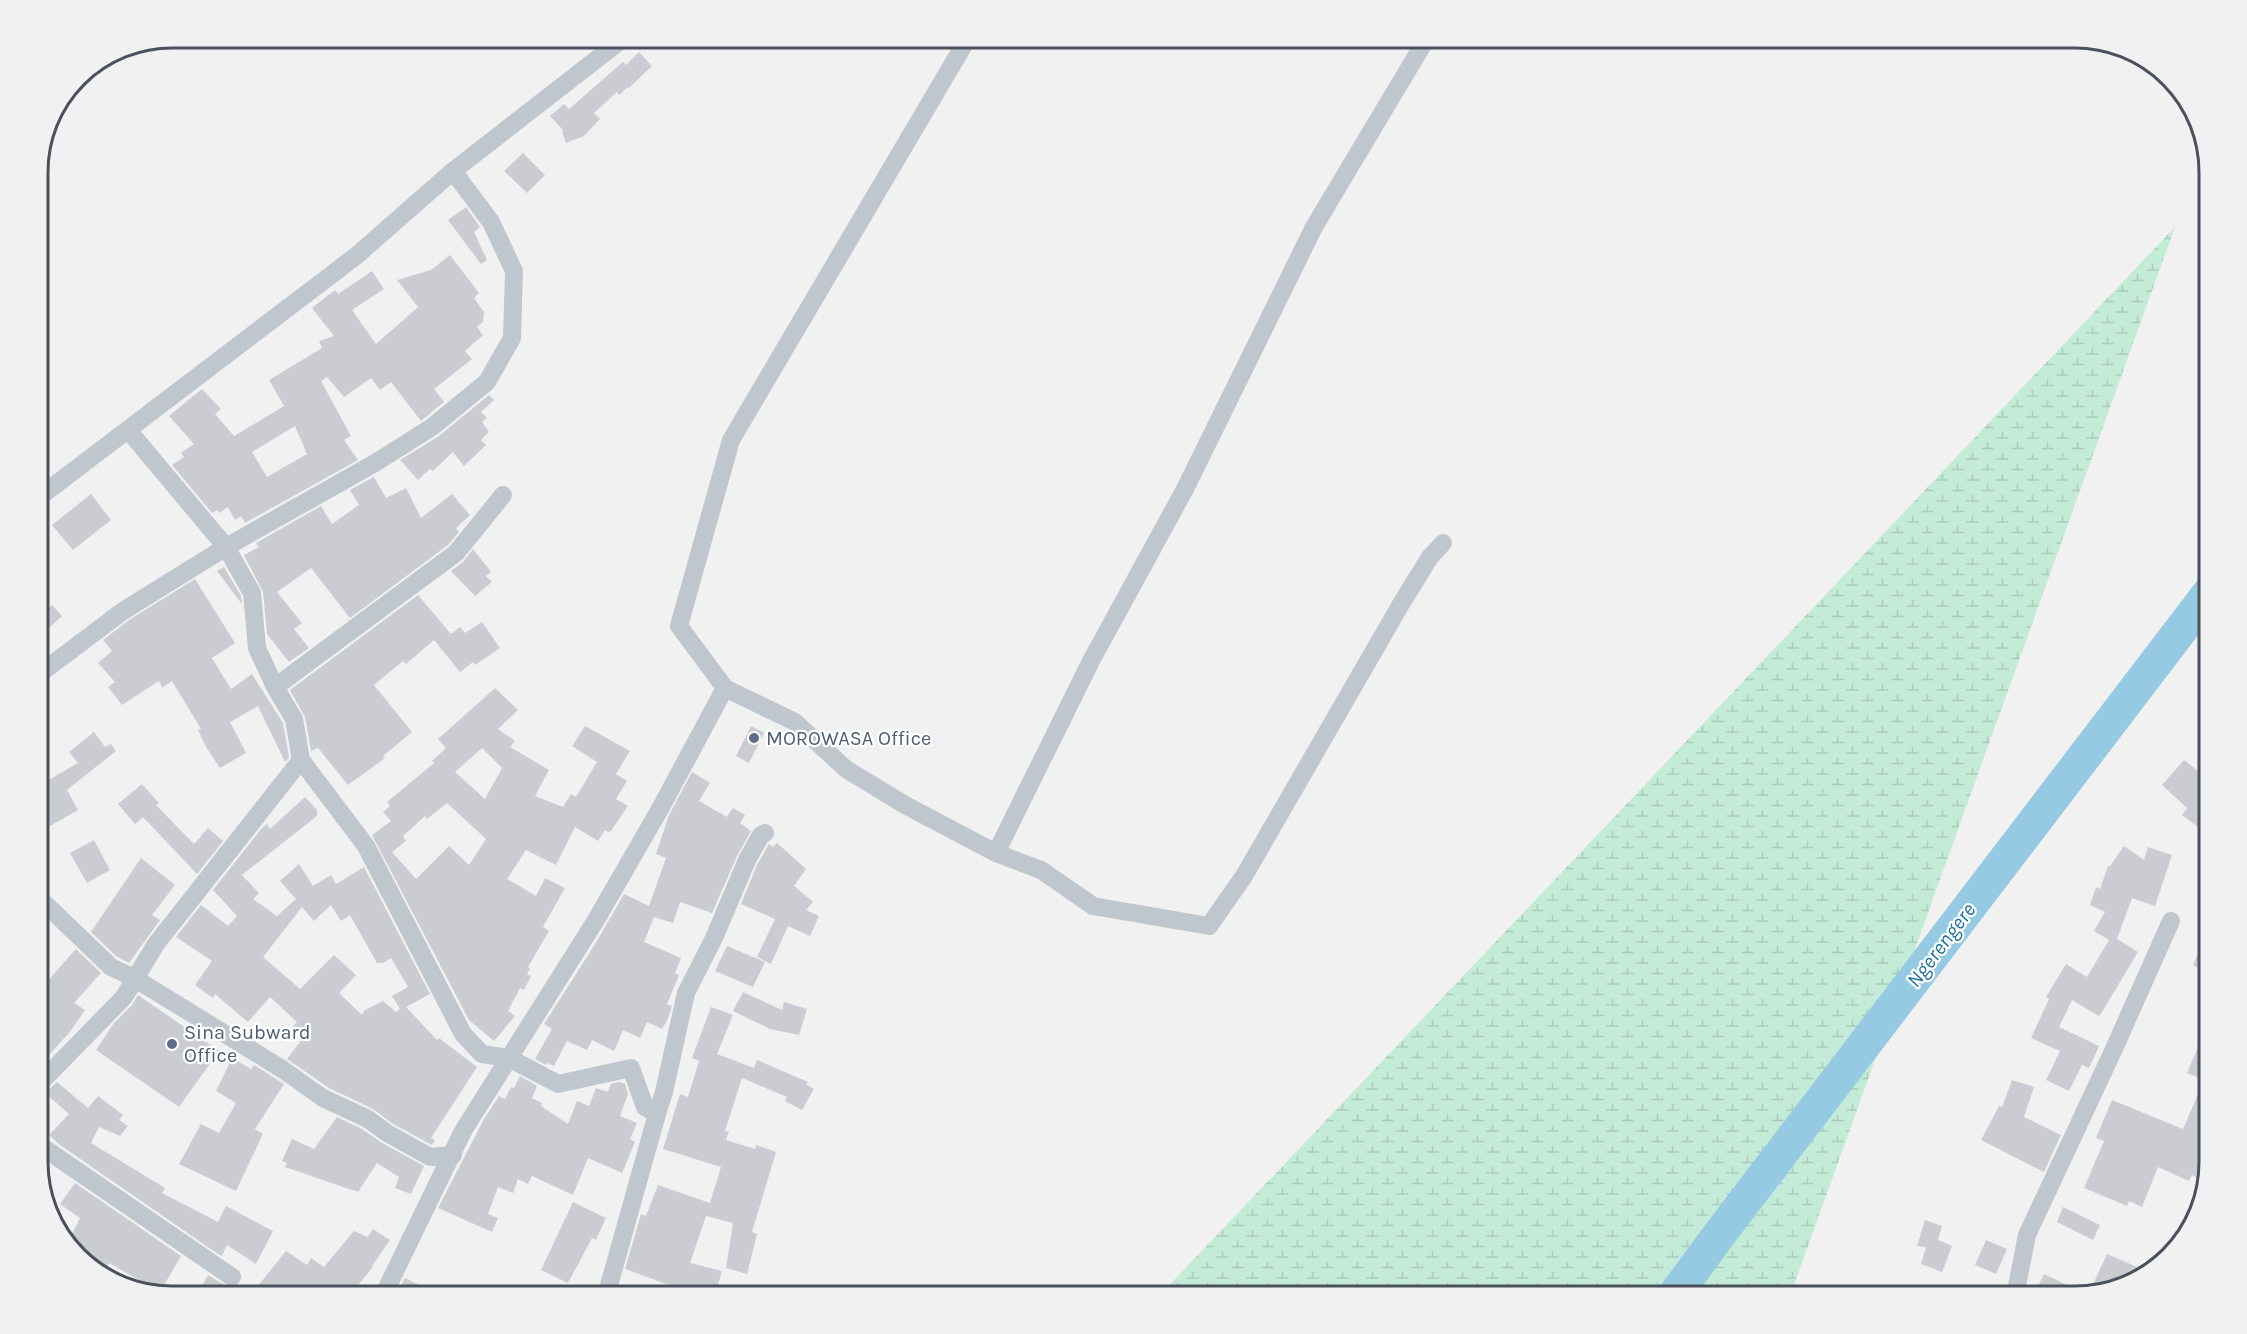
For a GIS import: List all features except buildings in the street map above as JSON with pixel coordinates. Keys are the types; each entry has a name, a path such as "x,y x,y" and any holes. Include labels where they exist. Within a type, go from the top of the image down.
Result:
{"street":[{"path":"48,490 356,256 453,171 611,48"},
{"path":"962,48 731,440 680,626 725,688 795,722 846,769 905,806 996,853 1041,870 1093,906 1209,926 1244,876 1401,604 1430,557 1443,543"},
{"path":"996,853 1091,661 1190,479 1314,227 1421,48"},
{"path":"48,667 123,611 226,547 375,463 432,427 487,382 512,338 514,271 491,222 453,171"},
{"path":"128,430 226,547 252,593 257,648 275,687 294,719 301,760 366,846 463,1034 482,1054 509,1058 558,1084 631,1068 645,1107 657,1114"},
{"path":"275,687 456,553 503,495"},
{"path":"388,1286 463,1131 596,920 660,810 725,688"},
{"path":"48,1075 124,997 156,944 301,760"},
{"path":"609,1286 664,1092 686,993 714,938 747,860 761,835 765,833"},
{"path":"48,907 111,967 134,978 282,1069 323,1098 368,1119 387,1133 430,1157 453,1155"},
{"path":"2016,1286 2027,1235 2171,921"},
{"path":"48,1151 232,1277"}],"green space":[{"path":"2175,227 1794,1286 1169,1286"}],"waterway":[{"name":"Ngerengere","path":"1681,1286 2199,606"}],"place":[{"name":"MOROWASA Office","path":"754,738"},
{"name":"Sina Subward Office","path":"172,1044"}]}
